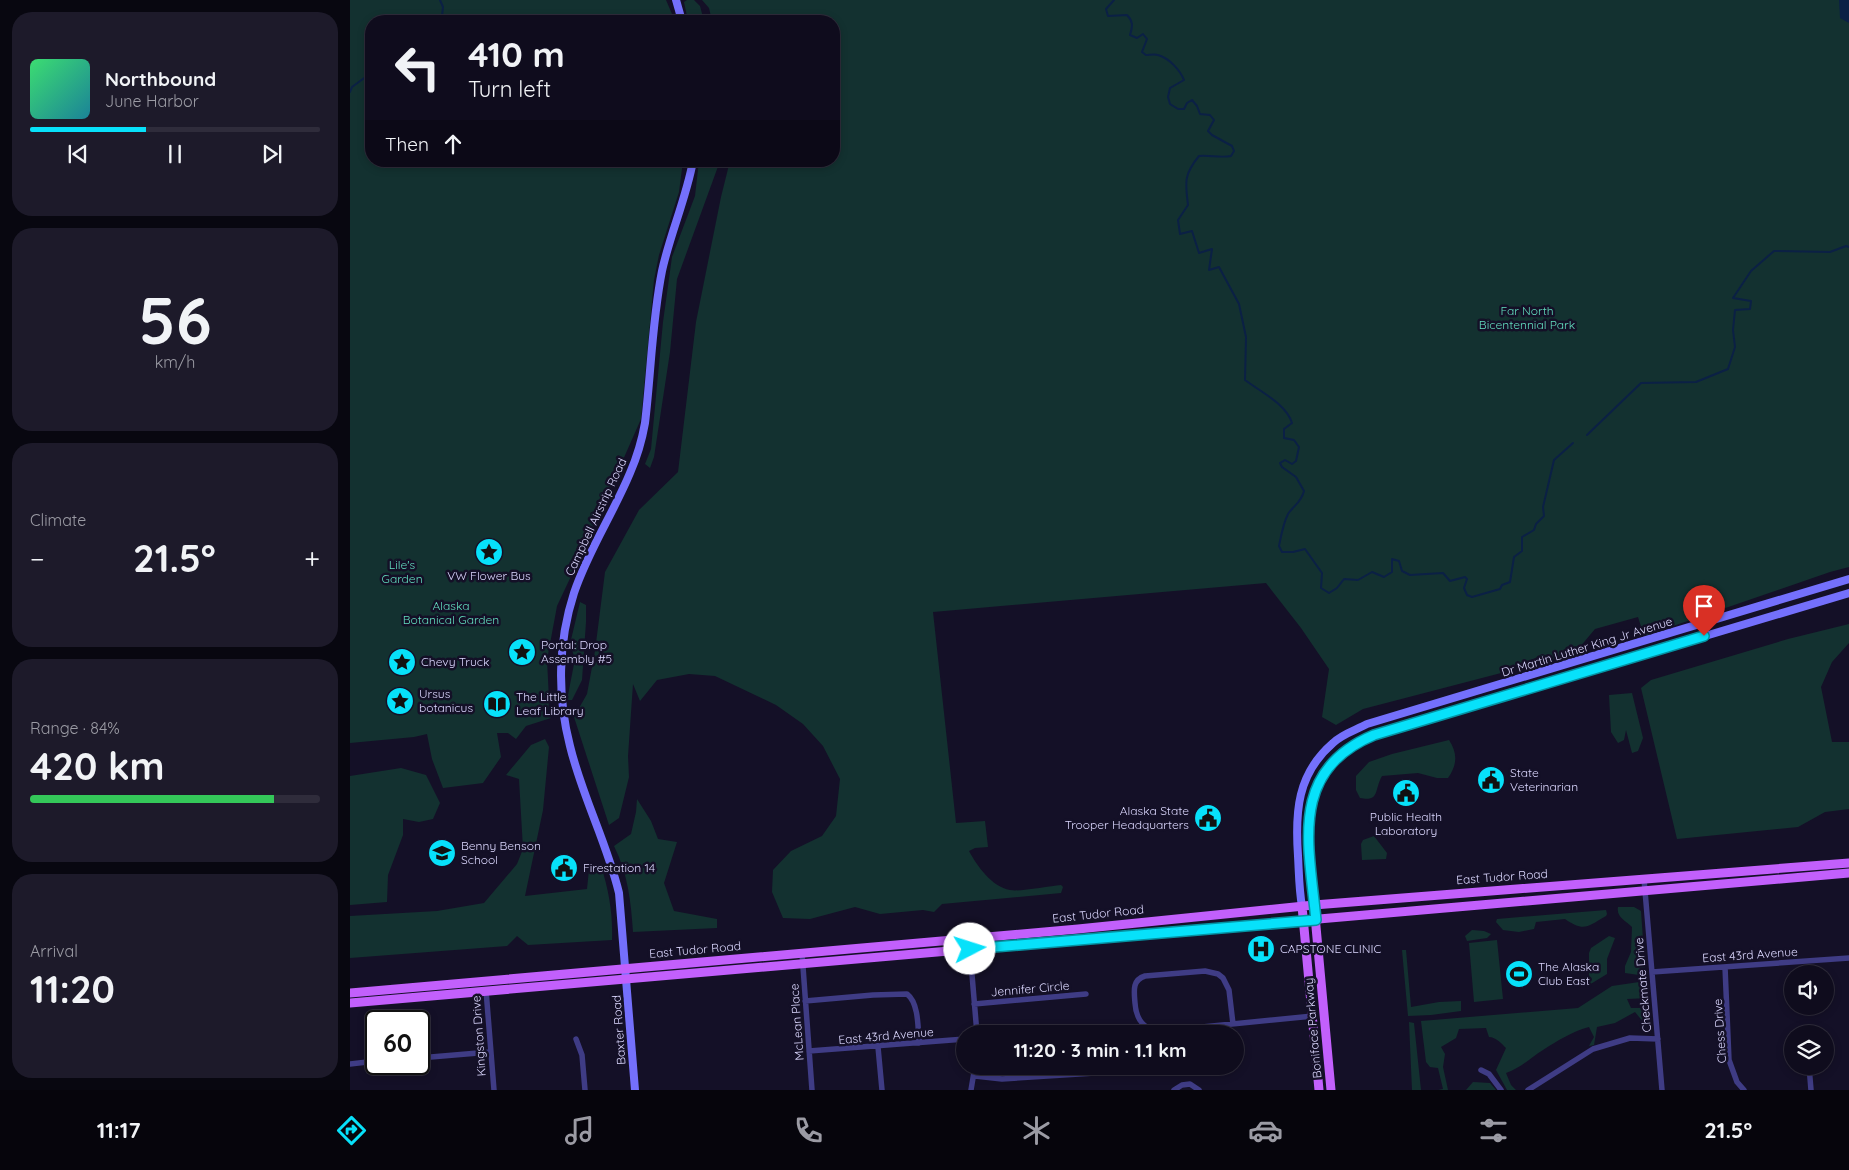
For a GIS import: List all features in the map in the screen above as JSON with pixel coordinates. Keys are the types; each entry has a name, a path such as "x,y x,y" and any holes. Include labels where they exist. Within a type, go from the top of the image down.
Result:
{"main road":[{"name":"East Tudor Road","path":"350,993 969,939 1302,906 1849,862"},
{"name":"East Tudor Road","path":"350,1003 1849,873"},
{"name":"Boniface Parkway","path":"1314,905 1331,1090"},
{"name":"Boniface Parkway","path":"1302,906 1319,1090"}],"street":[{"path":"676,0 680,15"},
{"name":"Campbell Airstrip Road","path":"626,969 616,881 572,755 565,724 561,684 563,642 571,606 579,582 630,473 641,443 645,423 662,270 693,167"},
{"name":"Dr Martin Luther King Jr Avenue","path":"1302,906 1296,826 1298,802 1306,776 1333,742 1367,724 1849,579"},
{"name":"Dr Martin Luther King Jr Avenue","path":"1314,905 1309,836 1310,810 1314,792 1325,771 1341,753 1356,742 1849,593"},
{"name":"Checkmate Drive","path":"1644,879 1662,1090"},
{"path":"969,939 975,1025"},
{"name":"McLean Place","path":"802,954 812,1090"},
{"name":"East 43rd Avenue","path":"1652,972 1849,958"},
{"name":"Chess Drive","path":"1725,967 1729,1060 1737,1082 1744,1090"},
{"name":"Baxter Road","path":"626,969 635,1090"},
{"path":"1233,1024 1229,990 1221,977 1216,973 1205,971 1145,976 1135,984 1136,1012 1139,1021 1145,1026 1159,1031 1233,1024 1313,1016"},
{"name":"Kingston Drive","path":"485,981 494,1090"},
{"path":"806,1001 883,994 907,994 911,997 914,1007 919,1043"},
{"name":"Jennifer Circle","path":"974,1004 1086,994"},
{"path":"1528,1090 1593,1049 1630,1038 1658,1039"},
{"path":"576,1039 582,1055 585,1090"},
{"name":"East 43rd Avenue","path":"809,1052 956,1040"},
{"path":"878,1047 882,1090"},
{"path":"430,1057 490,1052"},
{"path":"350,1064 365,1063"},
{"path":"1481,1070 1489,1074 1501,1090"},
{"path":"971,1090 975,1076 1002,1080 1068,1075"},
{"path":"1810,1075 1811,1090"},
{"path":"1174,1090 1184,1084 1190,1084 1199,1090"}],"green space":[{"path":"350,0 666,0 672,15 365,15 365,167 682,167 679,192 659,255 654,280 641,419 557,606 547,660 548,713 551,718 526,726 516,739 508,733 497,733 501,757 483,783 443,788 432,759 427,734 350,743"},
{"path":"694,0 700,6 702,15 687,15 684,2"},
{"name":"Far North Bicentennial Park","path":"702,0 1849,0 1849,567 1644,636 1638,617 1595,629 1574,654 1363,709 1336,725 1322,717 1329,669 1301,628 1266,583 933,612 956,823 985,821 988,847 975,848 969,851 976,863 997,885 1010,890 1027,890 1061,885 1063,887 1061,893 942,904 934,912 923,910 880,914 855,907 810,919 783,918 772,892 773,870 791,851 822,836 836,816 840,779 823,746 803,724 776,705 715,676 689,674 657,680 640,701 633,684 628,756 629,777 619,818 609,825 574,717 587,694 595,651 605,572 639,510 678,472 696,322 728,167 840,167 840,15 711,15 709,8"},
{"path":"698,167 718,167 677,279 670,352 654,457 650,468 645,464 651,449 663,322 672,257 695,196"},
{"path":"580,602 586,605 582,680 572,700 567,700 575,659 570,644"},
{"path":"1849,624 1849,643 1832,662 1821,687 1832,742 1849,742 1849,809 1825,812 1798,827 1677,839 1641,688 1651,680 1788,639"},
{"path":"1632,693 1643,738 1638,751 1632,753 1626,730 1624,740 1618,743 1611,732 1609,695"},
{"path":"545,739 549,747 543,810 525,896 587,889 589,870 601,866 610,903 612,940 528,945 517,936 507,946 350,958 350,916 437,911 484,903 517,864 523,849 519,779 506,775 531,745"},
{"path":"1449,740 1454,750 1455,764 1448,778 1437,778 1418,773 1382,776 1374,796 1366,799 1360,798 1356,790 1356,776 1369,762 1392,754"},
{"path":"401,768 426,775 440,803 433,819 419,822 403,819 403,835 388,875 387,902 350,905 350,776"},
{"path":"637,799 651,821 658,839 677,842 664,883 674,911 717,919 717,928 633,932 628,888 623,867 614,846 631,834"},
{"path":"1374,836 1387,853 1386,859 1362,860 1361,844 1363,840"},
{"path":"1618,907 1634,907 1641,911 1645,968 1639,975 1625,973 1625,966 1631,952 1632,927 1618,914"},
{"path":"1606,910 1606,916 1590,925 1581,927 1565,919 1536,922 1534,929 1519,932 1503,930 1496,922 1497,919"},
{"path":"1472,930 1491,934 1487,938 1467,941 1465,936"},
{"path":"1609,936 1615,938 1607,959 1607,974 1589,985 1589,953 1591,948"},
{"path":"1497,940 1503,999 1474,1002 1469,943"},
{"path":"1402,950 1406,950 1411,1007 1439,1002 1461,1001 1461,1011 1408,1016"},
{"path":"1646,981 1649,998 1627,999 1631,1008 1642,1008 1652,1018 1644,1023 1635,1012 1615,1023 1597,1027 1594,1045 1589,1046 1594,1037 1589,1027 1565,1037 1521,1066 1506,1073 1511,1085 1516,1090 1507,1090 1496,1070 1506,1048 1496,1039 1489,1037 1486,1028 1459,1029 1456,1038 1441,1047 1445,1054 1443,1067 1448,1090 1438,1090 1443,1089 1438,1068 1430,1067 1426,1062 1421,1021 1578,1008 1612,986"},
{"path":"1409,1022 1414,1023 1421,1090 1412,1090"},
{"path":"1473,1082 1490,1083 1496,1090 1466,1090"}],"water":[{"path":"1839,0 1849,0 1849,23 1840,18"}],"waterway":[{"path":"440,0 443,7 442,15"},
{"path":"1114,0 1106,9 1108,16 1127,15 1132,24 1130,35 1137,38 1143,34 1147,39 1142,52 1146,55 1157,55 1166,59 1177,68 1182,76 1184,80 1170,88 1168,97 1170,104 1178,109 1184,109 1187,103 1192,100 1200,114 1210,115 1214,120 1208,131 1232,146 1234,151 1231,156 1199,156 1188,173 1186,184 1188,205 1178,220 1180,234 1192,231 1199,253 1212,249 1209,270 1219,267 1239,304 1246,337 1245,380 1279,404 1292,423 1284,429 1284,438 1294,440 1299,447 1296,461 1292,464 1285,460 1280,463 1282,467 1296,477 1304,491 1301,498 1288,514 1282,530 1279,546 1282,552 1305,549 1322,573 1321,588 1329,593 1337,588 1344,579 1358,580 1372,572 1384,577 1392,572 1392,559 1399,561 1402,571 1410,575 1443,573 1450,581 1465,577 1467,579 1464,588 1467,595 1472,597 1500,589 1502,585 1510,582 1514,557 1522,551 1522,537 1534,530 1536,524 1544,516 1543,507 1554,460 1573,443"},
{"path":"350,92 352,87 365,77"},
{"path":"1587,435 1641,383 1696,382 1728,369 1735,347 1733,330 1735,310 1750,309 1751,301 1733,298 1751,271 1774,251 1830,252 1846,246 1849,247"}],"place":[{"name":"VW Flower Bus","path":"489,552"},
{"name":"Portal: Drop Assembly #5","path":"522,652"},
{"name":"Chevy Truck","path":"402,662"},
{"name":"Ursus botanicus","path":"400,701"},
{"name":"The Little Leaf Library","path":"497,704"},
{"name":"State Veterinarian","path":"1491,780"},
{"name":"Public Health Laboratory","path":"1406,793"},
{"name":"Alaska State Trooper Headquarters","path":"1208,818"},
{"name":"Benny Benson School","path":"442,853"},
{"name":"Firestation 14","path":"564,868"},
{"name":"CAPSTONE CLINIC","path":"1261,949"},
{"name":"The Alaska Club East","path":"1519,974"}],"route":[{"path":"970,949 1316,920 1309,836 1310,810 1314,792 1325,771 1341,753 1356,742 1704,636"}],"park label":[{"name":"Lile's Garden","path":"402,572"},
{"name":"Alaska Botanical Garden","path":"451,613"}]}
